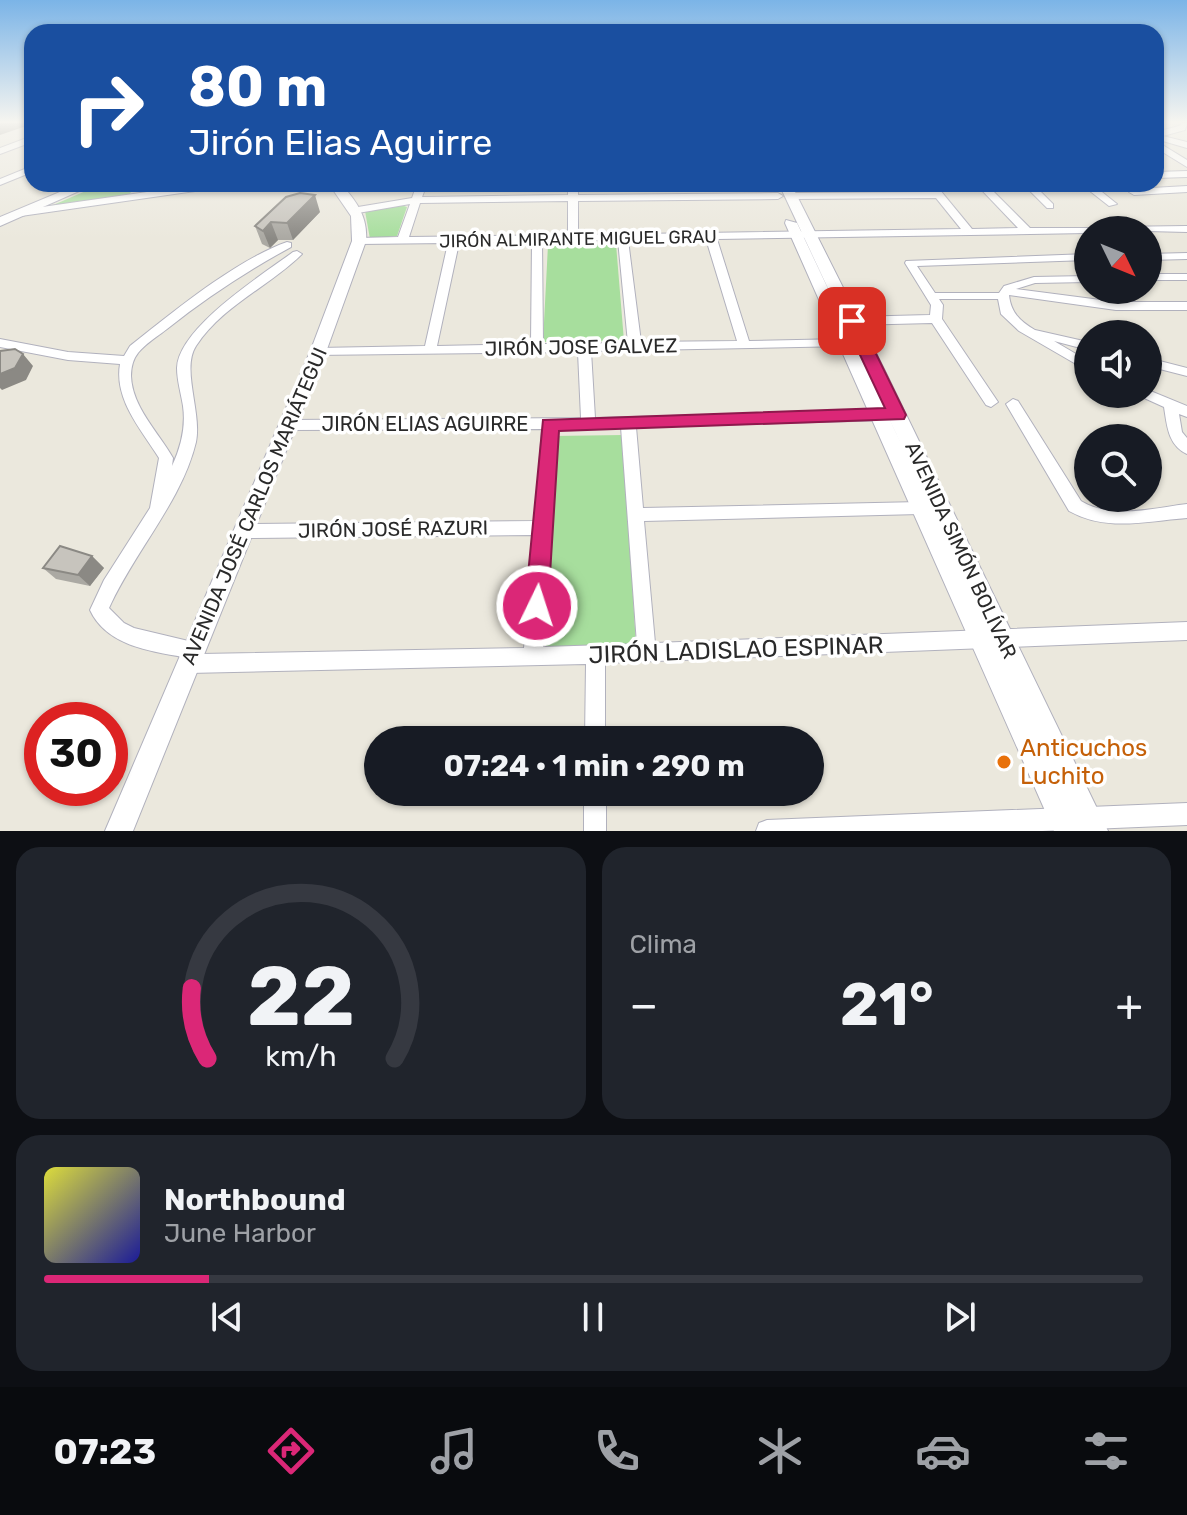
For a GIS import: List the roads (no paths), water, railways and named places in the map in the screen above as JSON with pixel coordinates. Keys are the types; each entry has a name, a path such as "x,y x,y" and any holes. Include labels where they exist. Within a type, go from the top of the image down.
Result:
{"street":[{"path":"0,182 24,174"},
{"path":"1164,175 1187,174"},
{"path":"1164,190 1187,189"},
{"path":"0,222 70,192"},
{"path":"21,213 167,192"},
{"path":"342,192 358,210 417,200 756,192"},
{"path":"402,241 420,192"},
{"path":"573,192 573,239"},
{"name":"AVENIDA SIMÓN BOLÍVAR","path":"786,192 844,343 887,415 1003,640 1078,825"},
{"path":"824,192 939,195"},
{"path":"937,192 970,233"},
{"path":"989,192 1027,231"},
{"path":"1036,192 1050,206"},
{"path":"1096,192 1112,204"},
{"name":"AVENIDA JOSÉ CARLOS MARIÁTEGUI","path":"119,831 318,352 359,241 361,226 358,210"},
{"path":"1162,229 1187,229"},
{"name":"JIRÓN ALMIRANTE MIGUEL GRAU","path":"359,241 1074,230"},
{"name":"AVENIDA SIMÓN BOLÍVAR","path":"804,236 852,321 920,508 980,640 1078,825"},
{"path":"711,237 744,344"},
{"path":"623,238 635,345"},
{"path":"430,350 454,240"},
{"path":"537,240 537,348"},
{"path":"292,249 188,347 183,366 191,423 184,459 158,509 166,458 124,387 125,360 134,349 206,292 246,265 292,249"},
{"path":"1162,257 1187,256"},
{"path":"991,402 936,319 937,305 910,263 1074,257"},
{"path":"1162,277 1187,277"},
{"path":"1004,293 1034,280 1074,279"},
{"path":"932,296 1004,293 1116,306 1187,306"},
{"path":"1004,293 1007,314 1023,328 1074,359"},
{"path":"852,321 936,319"},
{"path":"1023,328 1074,342"},
{"path":"0,343 68,356 125,360"},
{"name":"JIRÓN JOSE GALVEZ","path":"318,352 844,343"},
{"path":"584,347 588,423"},
{"path":"1162,366 1187,372"},
{"path":"1162,402 1187,412"},
{"path":"1013,404 1075,506 1083,512 1098,518 1187,511"},
{"path":"1171,406 1175,434 1187,448"},
{"name":"JIRÓN ELIAS AGUIRRE","path":"288,425 550,424 887,415"},
{"path":"628,422 647,654"},
{"path":"533,657 550,424"},
{"path":"636,515 920,508"},
{"name":"JIRÓN LADISLAO ESPINAR","path":"158,509 110,586 99,610 107,623 127,636 192,657 533,657 1187,631"},
{"name":"JIRÓN JOSÉ RAZURI","path":"244,531 542,528"},
{"path":"595,726 596,655"},
{"path":"595,806 595,831"},
{"path":"767,831 1078,825 1187,814"}],"place":[{"name":"Anticuchos Luchito","path":"1004,762"}]}
